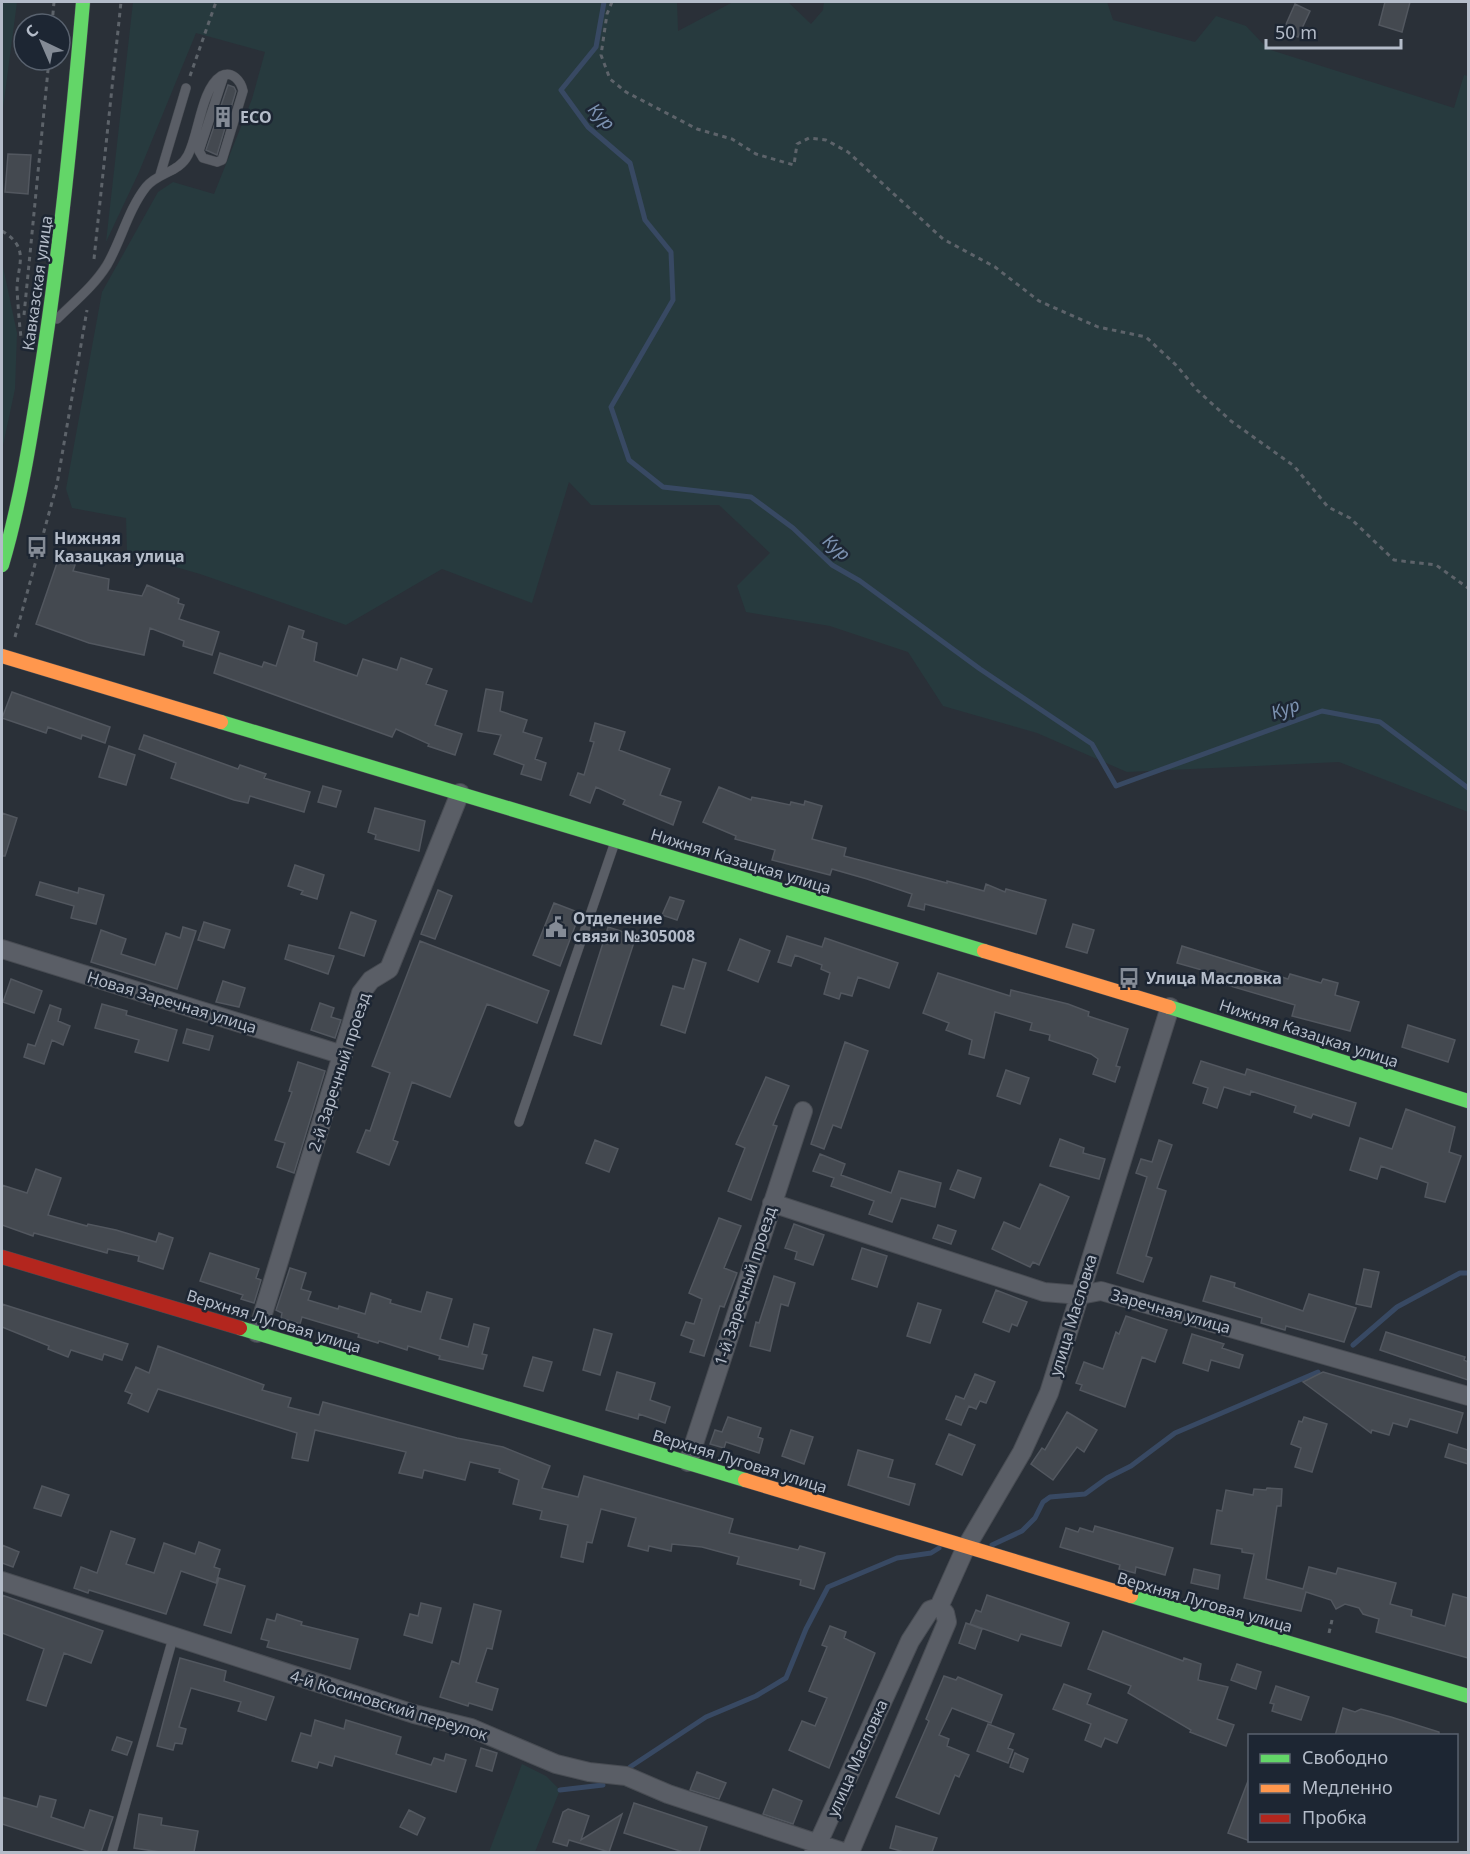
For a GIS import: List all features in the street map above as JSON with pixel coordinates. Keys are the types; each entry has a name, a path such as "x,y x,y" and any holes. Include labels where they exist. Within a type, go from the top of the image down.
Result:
{"street":[{"name":"Кавказская улица","path":"2,565 32,427 49,326 84,2"},
{"name":"Нижняя Казацкая улица","path":"5,658 1170,1006 1468,1101"},
{"name":"2-й Заречный проезд","path":"257,1333 361,993 371,980 389,969 460,793"},
{"name":"Новая Заречная улица","path":"2,949 343,1055"},
{"name":"улица Масловка","path":"816,1849 910,1641 930,1610 939,1607 965,1549 1027,1442 1049,1393 1170,1006"},
{"name":"1-й Заречный проезд","path":"688,1462 803,1112"},
{"name":"Заречная улица","path":"772,1203 1044,1292 1080,1295 1101,1291 1468,1396"},
{"name":"Верхняя Луговая улица","path":"2,1257 688,1462 965,1549 1468,1696"},
{"name":"4-й Косиновский переулок","path":"2,1581 414,1714 471,1728 556,1764 589,1772 626,1776 816,1849 843,1852"},
{"name":"улица Масловка","path":"850,1852 947,1622 945,1612 939,1607"}],"lane":[{"path":"49,326 91,286 108,263 142,193 160,175 177,168 187,157 211,87 224,75"},
{"path":"224,75 235,77 243,91 224,158 218,162 203,158 199,151 224,75"},
{"path":"160,175 186,88"},
{"path":"519,1122 615,840"},
{"path":"112,1852 173,1638"}],"path":[{"path":"5,658 57,484 91,286 122,2"},
{"path":"186,88 216,2"},
{"path":"612,2 607,14 601,54 610,79 626,92 698,129 732,139 756,154 794,165 796,144 809,138 826,140 848,152 943,239 995,267 1039,301 1098,327 1146,337 1177,366 1197,390 1231,421 1294,466 1328,507 1350,518 1394,560 1436,565 1468,588"},
{"path":"2,231 11,237 22,260 17,286 22,348 25,288 48,72"}],"green space":[{"path":"2,2 17,2 16,12 12,12 12,40 2,116"},
{"path":"133,2 677,2 678,31 733,2 788,2 811,24 823,10 824,2 1107,2 1113,20 1195,42 1216,16 1246,26 1268,49 1454,108 1464,75 1468,76 1468,812 1339,762 1127,772 1037,733 943,706 908,652 830,626 746,612 737,586 770,553 719,505 591,505 569,482 532,603 442,569 346,625 200,574 127,553 126,518 72,508 66,489 102,292 158,192 173,182 214,194 252,99 265,52 196,33 139,172 106,242"},
{"path":"2,262 17,333 15,389 2,450"},
{"path":"522,1764 546,1776 560,1790 535,1852 489,1852"}],"building":[{"path":"1385,2 1410,2 1402,32 1379,25"},
{"path":"1295,4 1310,11 1298,37 1283,31"},
{"path":"228,85 234,87 236,91 217,155 206,150"},
{"path":"8,154 31,155 28,194 5,192"},
{"path":"58,560 75,565 73,571 109,579 108,590 142,596 147,585 179,599 178,603 184,605 179,619 219,632 212,655 183,646 184,641 150,628 144,655 89,643 36,624"},
{"path":"289,626 304,631 302,638 317,643 314,661 357,676 363,659 397,670 401,658 432,669 426,684 447,691 435,725 462,734 455,755 428,746 429,744 396,729 392,737 214,673 220,653 262,667 264,662 276,666"},
{"path":"486,689 503,692 500,711 527,720 523,732 542,738 535,759 546,763 541,780 521,774 524,765 494,754 501,735 478,731"},
{"path":"12,692 110,727 105,743 82,735 81,739 48,727 46,733 2,718"},
{"path":"595,723 625,732 619,750 670,769 660,795 681,802 673,825 623,804 625,800 596,787 590,803 570,795 578,773 584,775 594,742 590,741"},
{"path":"144,735 238,769 240,765 266,774 264,778 310,792 304,812 250,796 248,803 234,800 171,778 176,763 139,749"},
{"path":"109,746 135,755 126,785 99,777"},
{"path":"323,786 341,791 336,807 318,802"},
{"path":"719,787 751,800 752,797 790,805 791,802 804,805 805,801 822,806 812,839 846,848 844,856 947,883 947,881 984,891 986,884 1005,892 1006,889 1046,900 1036,934 925,904 924,910 908,906 912,894 832,869 830,875 772,860 775,850 735,839 736,836 703,822"},
{"path":"375,808 425,821 419,851 375,839 376,835 368,832"},
{"path":"2,813 17,818 5,856 2,856"},
{"path":"295,865 324,875 317,899 301,894 303,891 288,886"},
{"path":"40,882 78,893 79,888 104,895 96,924 71,918 74,906 36,895"},
{"path":"438,890 452,896 435,939 421,934"},
{"path":"670,897 684,901 677,920 662,915"},
{"path":"554,903 580,913 560,966 533,955"},
{"path":"351,912 376,921 364,956 339,948"},
{"path":"204,922 230,930 224,948 198,940"},
{"path":"1073,924 1094,930 1087,953 1066,947"},
{"path":"183,927 196,931 177,989 91,962 101,930 126,939 121,954 155,965 166,933 180,938"},
{"path":"608,927 636,936 601,1044 574,1035"},
{"path":"787,936 822,947 825,938 898,963 889,988 858,977 852,996 841,993 839,999 824,994 830,973 821,969 822,965 795,955 791,966 778,962"},
{"path":"740,939 770,951 758,982 728,970"},
{"path":"420,941 549,991 537,1023 487,1004 450,1097 412,1082 393,1140 398,1142 389,1165 357,1152 366,1130 370,1131 390,1073 372,1066"},
{"path":"289,945 334,956 328,974 285,959"},
{"path":"1182,946 1288,979 1290,974 1321,983 1323,979 1338,983 1335,995 1359,1002 1350,1031 1292,1016 1295,1005 1200,977 1202,970 1177,963"},
{"path":"693,959 706,963 685,1033 661,1025 673,986 684,989"},
{"path":"938,973 1010,996 1011,990 1068,1004 1089,1012 1088,1016 1128,1029 1116,1066 1120,1067 1115,1082 1093,1074 1098,1059 1091,1054 1049,1040 1050,1035 1030,1030 1032,1023 995,1012 984,1058 969,1054 972,1040 946,1030 949,1023 923,1013"},
{"path":"11,979 42,991 34,1013 3,1002"},
{"path":"223,981 245,988 239,1007 216,1002"},
{"path":"320,1003 334,1008 331,1017 341,1020 335,1038 311,1030"},
{"path":"102,1004 127,1011 126,1015 177,1030 168,1061 135,1052 139,1040 95,1028"},
{"path":"50,1005 61,1009 58,1021 70,1026 63,1045 52,1040 44,1064 24,1057 28,1044 35,1046"},
{"path":"1408,1025 1455,1040 1448,1062 1402,1047"},
{"path":"187,1029 213,1036 209,1050 183,1043"},
{"path":"845,1042 868,1051 841,1128 833,1125 824,1149 811,1144"},
{"path":"1201,1061 1245,1075 1247,1069 1356,1103 1349,1126 1313,1114 1311,1118 1294,1112 1296,1106 1251,1091 1250,1095 1224,1087 1217,1108 1203,1103 1208,1088 1193,1083"},
{"path":"298,1062 325,1071 294,1173 277,1167 285,1143 275,1140 292,1092 289,1091"},
{"path":"1006,1070 1029,1078 1020,1104 997,1096"},
{"path":"766,1077 789,1086 773,1125 777,1126 751,1200 728,1191 745,1148 736,1144"},
{"path":"1406,1109 1455,1127 1449,1152 1461,1156 1445,1202 1425,1197 1428,1183 1381,1166 1377,1179 1350,1170 1360,1138 1392,1149"},
{"path":"1060,1139 1084,1148 1083,1153 1105,1159 1099,1179 1050,1166"},
{"path":"595,1140 618,1149 609,1172 586,1163"},
{"path":"1159,1140 1172,1145 1157,1188 1166,1191 1146,1256 1152,1258 1143,1282 1117,1273 1147,1177 1136,1173 1141,1159 1152,1162"},
{"path":"820,1154 845,1164 841,1175 891,1193 899,1171 941,1183 935,1207 901,1198 892,1222 869,1214 874,1201 831,1186 834,1178 813,1171"},
{"path":"36,1169 61,1178 48,1215 87,1226 88,1224 116,1230 156,1242 159,1233 173,1238 163,1269 138,1261 139,1256 108,1249 107,1253 34,1233 33,1236 2,1225 2,1185 27,1193"},
{"path":"958,1170 981,1178 974,1198 950,1189"},
{"path":"1040,1184 1069,1197 1039,1265 1033,1262 1030,1267 992,1249 1004,1222 1020,1229"},
{"path":"719,1218 741,1226 724,1268 737,1273 724,1307 720,1306 704,1356 690,1352 694,1340 681,1335 686,1322 694,1324 702,1299 689,1293"},
{"path":"794,1224 824,1235 813,1265 795,1259 797,1252 785,1248"},
{"path":"938,1225 956,1231 951,1244 933,1238"},
{"path":"862,1248 887,1256 877,1287 852,1279"},
{"path":"210,1253 259,1269 256,1278 261,1280 254,1303 241,1299 243,1295 200,1281"},
{"path":"290,1268 306,1273 301,1289 311,1292 308,1300 338,1309 339,1306 365,1314 371,1293 391,1300 390,1303 421,1312 427,1292 452,1299 440,1339 468,1347 474,1324 489,1328 482,1354 487,1355 483,1369 439,1359 440,1356 408,1346 407,1350 379,1341 378,1343 358,1337 359,1334 302,1317 300,1324 281,1318 282,1313 276,1310"},
{"path":"1364,1269 1379,1272 1371,1307 1356,1304"},
{"path":"774,1276 795,1283 788,1306 781,1304 770,1351 750,1346 756,1322 759,1323"},
{"path":"1211,1276 1235,1283 1234,1287 1303,1311 1309,1294 1356,1308 1344,1342 1286,1326 1285,1330 1261,1323 1262,1318 1203,1301"},
{"path":"996,1290 1027,1302 1017,1326 1012,1324 1009,1332 983,1322"},
{"path":"918,1303 941,1310 930,1343 907,1336"},
{"path":"2,1304 128,1344 122,1360 104,1354 102,1360 71,1350 68,1357 48,1349 49,1346 2,1327"},
{"path":"1126,1316 1167,1330 1155,1362 1142,1357 1125,1407 1080,1390 1082,1385 1076,1383 1084,1362 1103,1369 1116,1332 1119,1334"},
{"path":"594,1329 612,1334 600,1375 583,1370"},
{"path":"1386,1332 1465,1357 1464,1360 1468,1362 1468,1380 1380,1350"},
{"path":"1192,1334 1224,1344 1222,1348 1243,1355 1239,1368 1211,1360 1208,1371 1183,1363"},
{"path":"158,1346 264,1385 262,1390 291,1398 288,1407 319,1415 323,1402 457,1438 503,1447 550,1466 542,1488 578,1497 584,1476 733,1519 729,1533 798,1550 800,1546 825,1553 814,1589 800,1585 801,1580 737,1564 739,1557 702,1547 672,1544 671,1551 649,1546 648,1551 628,1546 636,1518 601,1509 592,1543 587,1542 583,1562 561,1557 568,1525 540,1519 542,1511 513,1504 519,1480 499,1472 500,1469 470,1462 465,1480 424,1470 422,1478 399,1473 406,1452 315,1430 308,1461 292,1458 297,1433 158,1389 148,1412 128,1403 132,1394 125,1391 136,1367 149,1373"},
{"path":"533,1357 552,1362 543,1391 524,1386"},
{"path":"617,1372 655,1383 650,1400 670,1407 665,1423 639,1414 638,1419 606,1410"},
{"path":"1323,1372 1463,1413 1457,1433 1410,1419 1407,1427 1393,1423 1389,1435 1372,1430 1371,1433 1303,1382"},
{"path":"975,1374 995,1382 986,1403 980,1401 976,1409 969,1406 961,1425 946,1419 956,1396 964,1399"},
{"path":"1067,1412 1097,1430 1084,1452 1077,1447 1053,1480 1031,1464 1042,1448 1045,1450"},
{"path":"728,1417 761,1428 758,1437 763,1439 759,1453 726,1442 724,1448 710,1444 715,1430 722,1432"},
{"path":"1304,1417 1327,1424 1312,1472 1295,1467 1301,1448 1291,1444 1299,1421 1302,1422"},
{"path":"791,1430 813,1437 804,1464 782,1456"},
{"path":"949,1434 975,1445 962,1475 936,1464"},
{"path":"1449,1444 1468,1450 1468,1464 1445,1457"},
{"path":"858,1450 893,1460 888,1477 915,1484 909,1505 848,1485"},
{"path":"42,1486 69,1495 61,1516 34,1508"},
{"path":"1267,1488 1282,1489 1281,1506 1277,1506 1266,1579 1303,1589 1309,1567 1336,1574 1338,1568 1396,1583 1390,1604 1412,1610 1411,1616 1445,1626 1453,1594 1468,1598 1468,1658 1376,1632 1379,1619 1363,1614 1359,1608 1345,1604 1336,1609 1331,1600 1306,1592 1301,1611 1244,1598 1254,1554 1242,1552 1242,1549 1211,1544 1217,1510 1222,1511 1226,1490 1253,1495 1254,1489 1266,1490"},
{"path":"1095,1526 1173,1548 1165,1575 1136,1567 1135,1573 1119,1569 1120,1565 1060,1547 1066,1528 1078,1532 1080,1528 1093,1532"},
{"path":"111,1531 135,1539 126,1564 154,1573 164,1543 195,1554 199,1542 220,1550 214,1567 220,1569 216,1583 181,1571 166,1614 89,1590 88,1593 74,1588 81,1567 97,1573"},
{"path":"2,1545 19,1552 13,1567 2,1563"},
{"path":"1194,1569 1220,1575 1218,1589 1191,1583"},
{"path":"219,1578 245,1586 231,1633 204,1625"},
{"path":"2,1595 103,1631 91,1663 64,1653 46,1706 27,1700 44,1649 2,1633"},
{"path":"987,1595 1069,1623 1061,1646 1021,1634 1018,1641 970,1624 976,1610 981,1612"},
{"path":"421,1603 441,1608 432,1643 404,1635 410,1614 418,1616"},
{"path":"474,1604 501,1611 492,1649 487,1648 476,1682 498,1689 492,1710 469,1703 468,1706 440,1697 452,1661 459,1664"},
{"path":"277,1614 302,1622 301,1625 358,1639 350,1669 267,1647 269,1641 261,1639 267,1619 275,1621"},
{"path":"966,1623 982,1629 975,1649 959,1643"},
{"path":"830,1626 846,1632 844,1638 875,1653 829,1768 789,1750 802,1721 815,1726 827,1698 809,1691 827,1647 822,1645"},
{"path":"1103,1631 1183,1661 1184,1658 1201,1664 1198,1680 1228,1687 1217,1719 1234,1725 1226,1746 1190,1732 1191,1730 1128,1693 1131,1686 1088,1669"},
{"path":"180,1658 226,1671 224,1681 274,1697 266,1720 238,1711 241,1702 191,1688 179,1727 186,1729 182,1744 175,1743 173,1750 157,1746"},
{"path":"1237,1664 1261,1672 1256,1689 1231,1680"},
{"path":"944,1676 956,1680 958,1677 1002,1695 991,1723 952,1708 939,1735 949,1739 947,1746 969,1755 959,1777 955,1775 939,1814 896,1797 929,1721 926,1719"},
{"path":"1064,1684 1091,1694 1087,1704 1127,1720 1117,1743 1105,1738 1101,1747 1085,1740 1091,1724 1053,1709"},
{"path":"1276,1686 1309,1697 1301,1720 1272,1711 1274,1704 1270,1703"},
{"path":"1343,1708 1355,1712 1361,1709 1439,1732 1439,1734 1336,1734"},
{"path":"315,1720 344,1729 346,1720 401,1737 396,1754 431,1765 434,1758 444,1761 446,1754 466,1760 456,1792 335,1756 332,1766 319,1762 317,1768 292,1761 301,1733 311,1736"},
{"path":"988,1724 1014,1734 1008,1748 1013,1750 1008,1763 977,1751"},
{"path":"117,1737 132,1742 127,1755 112,1750"},
{"path":"481,1748 497,1753 492,1771 476,1766"},
{"path":"1015,1753 1028,1759 1023,1772 1010,1767"},
{"path":"697,1772 726,1783 719,1799 690,1790"},
{"path":"1248,1781 1248,1840 1228,1833"},
{"path":"773,1789 802,1801 793,1824 763,1814"},
{"path":"40,1796 56,1800 51,1817 84,1828 90,1810 113,1817 101,1852 90,1852 2,1824 2,1797 37,1807"},
{"path":"634,1803 707,1827 699,1852 683,1852 624,1833"},
{"path":"568,1809 589,1816 581,1840 622,1814 609,1852 569,1840 567,1846 553,1842 563,1812"},
{"path":"409,1810 425,1818 417,1835 400,1827"},
{"path":"139,1814 162,1818 161,1825 198,1831 194,1852 160,1852 134,1848"},
{"path":"896,1826 937,1838 932,1852 904,1852 890,1848"}],"waterway":[{"name":"Кур","path":"604,2 596,47 561,90 588,127 630,163 645,220 671,252 673,300 611,407 629,460 663,487 751,497 793,528 832,565 860,581 980,669 1092,744 1116,786 1322,711 1380,722 1468,788"},
{"path":"1353,1345 1397,1307 1460,1273 1468,1273"},
{"path":"992,1545 1022,1531 1035,1518 1043,1502 1050,1497 1085,1494 1107,1478 1131,1466 1175,1433 1318,1372"},
{"path":"630,1767 706,1717 756,1696 786,1678 806,1629 828,1587 897,1558 931,1553 939,1548"},
{"path":"560,1790 603,1785"}],"traffic: fast":[{"path":"2,565 24,472 54,284 83,2"},
{"path":"221,722 984,951"},
{"path":"1169,1007 1468,1101"},
{"path":"240,1328 745,1480"},
{"path":"1131,1596 1468,1696"}],"traffic: slow":[{"path":"2,656 221,722"},
{"path":"984,951 1169,1007"},
{"path":"745,1480 1131,1596"}],"traffic: jam":[{"path":"2,1257 240,1328"}],"place":[{"name":"ECO","path":"223,117"},
{"name":"Нижняя Казацкая улица","path":"37,547"},
{"name":"Отделение связи №305008","path":"556,927"},
{"name":"Улица Масловка","path":"1129,978"}]}
